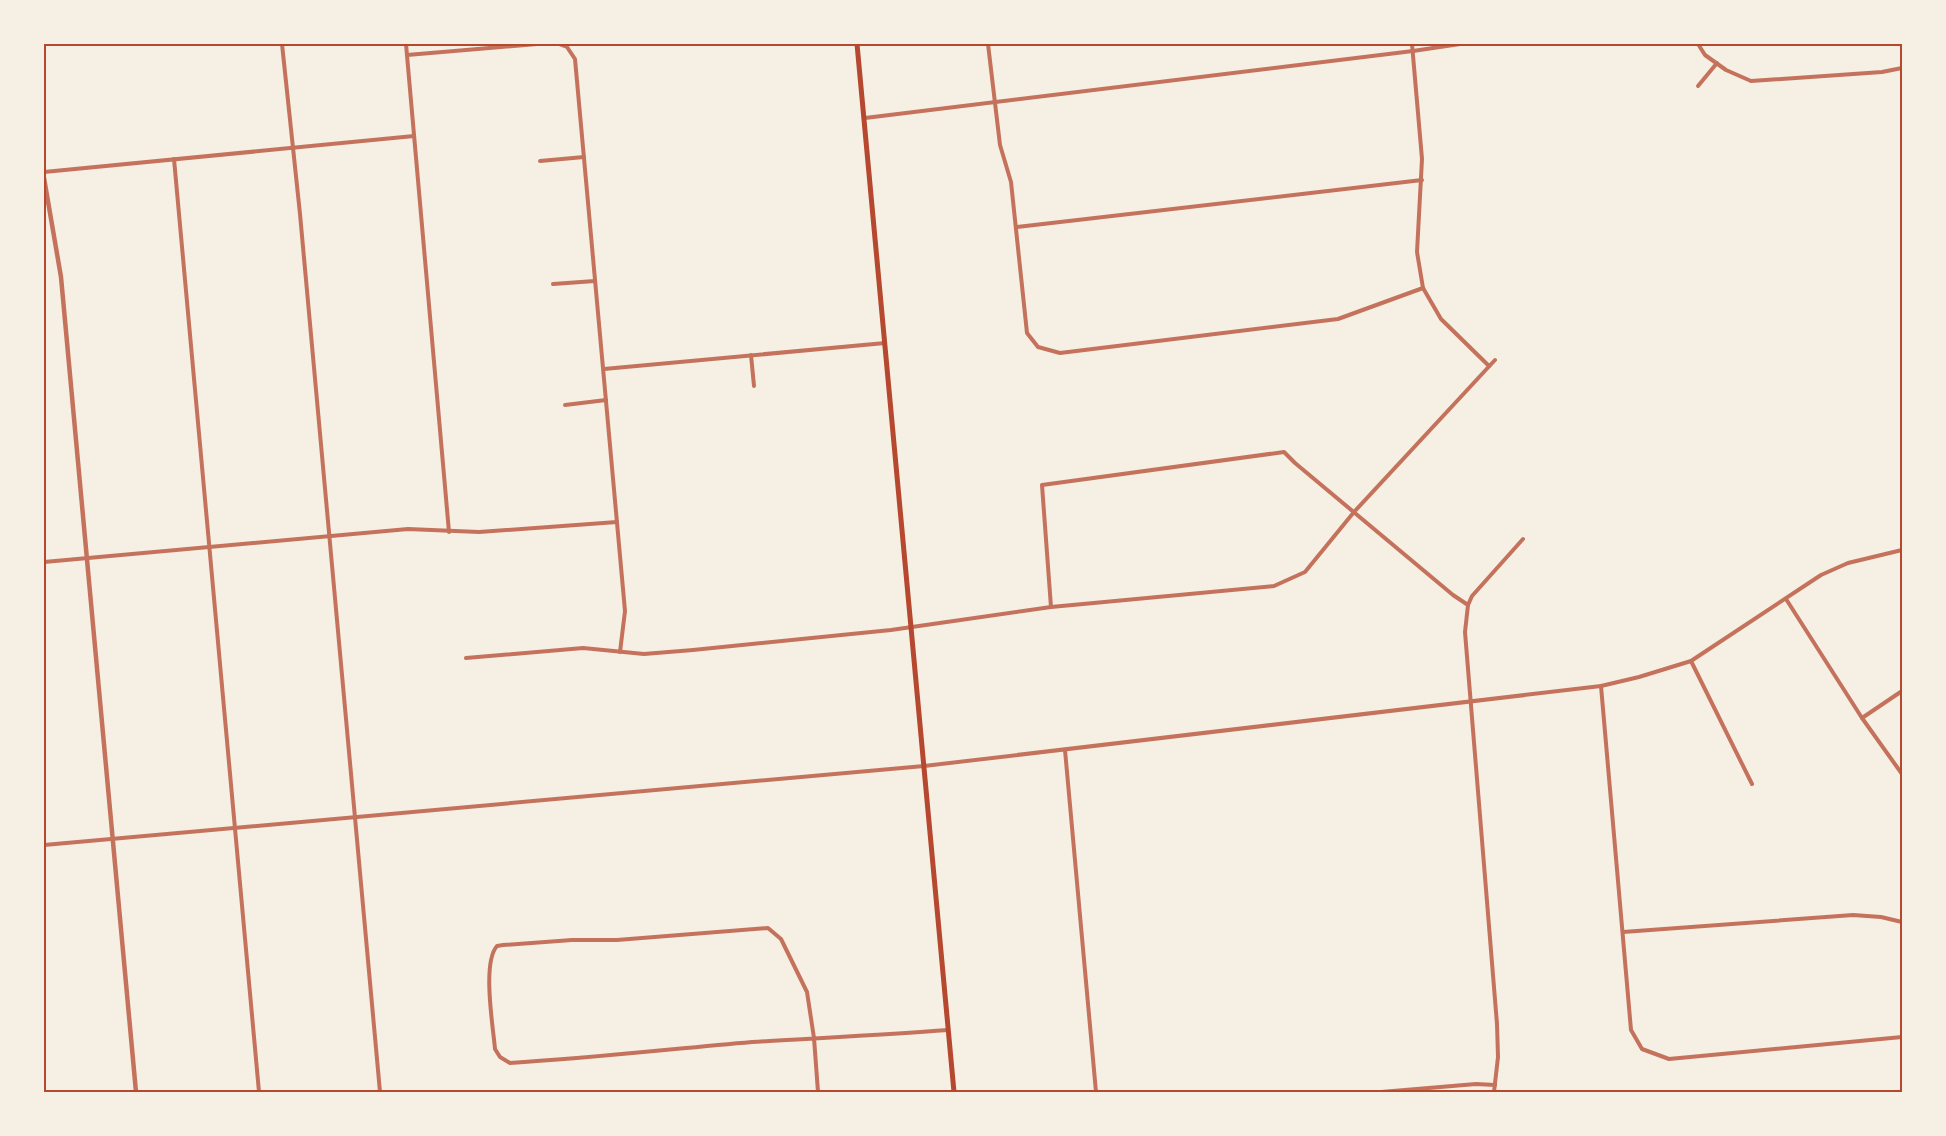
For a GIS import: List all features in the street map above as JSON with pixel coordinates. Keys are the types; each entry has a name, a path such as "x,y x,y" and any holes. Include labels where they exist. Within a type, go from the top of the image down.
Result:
{"main road":[{"path":"857,44 954,1092"}],"street":[{"path":"282,44 381,1092"},
{"path":"406,44 449,532"},
{"path":"407,55 537,44"},
{"path":"559,44 567,47 575,59 625,611 620,652"},
{"path":"988,44 1000,145 1011,182 1027,333 1038,348 1060,353 1338,319 1423,288"},
{"path":"1412,44 1422,180 1417,252 1423,288 1441,319 1489,366"},
{"path":"865,118 1460,44"},
{"path":"1698,44 1705,55 1726,70 1751,81 1882,72 1902,68"},
{"path":"1698,86 1717,63"},
{"path":"44,172 414,136"},
{"path":"540,161 584,157"},
{"path":"174,159 259,1092"},
{"path":"44,178 61,277 136,1092"},
{"path":"1017,227 1422,180"},
{"path":"553,284 595,281"},
{"path":"604,369 885,343"},
{"path":"752,355 754,386"},
{"path":"466,658 582,648 644,654 667,652 911,627 1051,607 1274,586 1305,572 1354,512 1495,360"},
{"path":"565,405 606,400"},
{"path":"1051,607 1042,485 1284,452 1453,595 1468,605"},
{"path":"44,562 408,529 479,532 617,522"},
{"path":"1494,1092 1498,1057 1497,1024 1465,632 1468,605 1481,585 1523,539"},
{"path":"44,844 924,766 1601,686 1691,661 1821,575 1848,563 1902,550"},
{"path":"1786,598 1862,718 1902,774"},
{"path":"1691,661 1752,784"},
{"path":"1601,686 1631,1030 1642,1048 1669,1059 1902,1037"},
{"path":"1862,718 1902,691"},
{"path":"1065,750 1096,1092"},
{"path":"1623,932 1853,915 1881,917 1902,922"},
{"path":"818,1092 814,1038 807,992 781,939 768,928 617,940 572,940 497,946 492,952 489,971 495,1049 500,1057 510,1063 814,1038 948,1030"},
{"path":"1381,1092 1476,1084 1495,1085"}]}
